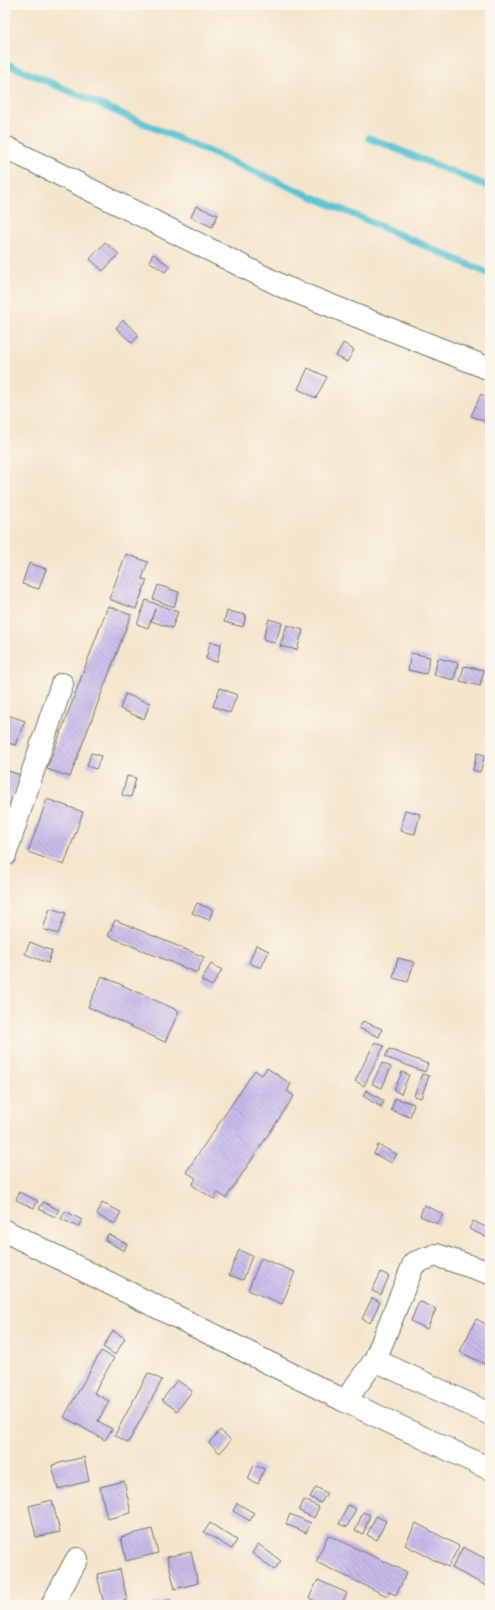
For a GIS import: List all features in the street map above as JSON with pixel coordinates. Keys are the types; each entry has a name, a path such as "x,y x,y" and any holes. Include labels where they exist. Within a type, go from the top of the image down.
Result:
{"street":[{"path":"5,147 284,287 490,369"},
{"path":"5,855 62,684"},
{"path":"5,1231 346,1401 490,1469"},
{"path":"346,1401 374,1360 414,1263 436,1255 490,1273"},
{"path":"374,1360 490,1414"},
{"path":"52,1605 77,1559"}],"building":[{"path":"196,206 218,215 212,227 191,217"},
{"path":"105,242 119,254 103,271 90,259"},
{"path":"153,254 170,266 165,272 149,261"},
{"path":"123,320 139,335 132,343 116,328"},
{"path":"343,343 354,350 347,362 336,356"},
{"path":"308,368 327,377 316,398 298,389"},
{"path":"481,394 490,399 490,423 471,416"},
{"path":"126,554 148,562 142,579 147,580 136,609 109,599"},
{"path":"29,563 46,569 39,589 22,584"},
{"path":"158,585 179,592 174,607 153,599"},
{"path":"146,600 178,612 172,628 151,621 155,609 148,628 137,624"},
{"path":"108,606 131,615 70,777 47,769"},
{"path":"227,611 246,615 243,627 224,622"},
{"path":"269,619 282,623 275,643 263,639"},
{"path":"287,625 303,630 297,650 280,646"},
{"path":"210,642 221,644 217,662 206,659"},
{"path":"411,653 430,657 426,674 408,670"},
{"path":"438,658 458,663 454,680 434,675"},
{"path":"464,666 484,670 480,686 460,681"},
{"path":"220,688 237,695 230,713 213,706"},
{"path":"125,694 150,703 144,719 120,709"},
{"path":"5,714 25,721 15,745 5,742"},
{"path":"91,753 101,756 96,769 87,766"},
{"path":"477,753 485,755 480,772 473,770"},
{"path":"5,770 21,775 9,807 5,806"},
{"path":"127,776 136,778 131,797 122,795"},
{"path":"47,799 83,812 64,865 28,852"},
{"path":"405,810 420,814 415,834 400,831"},
{"path":"197,903 213,910 209,920 192,913"},
{"path":"50,908 66,913 58,934 43,929"},
{"path":"115,920 204,957 197,973 108,936"},
{"path":"30,942 52,951 48,963 25,954"},
{"path":"256,945 269,951 261,968 249,963"},
{"path":"398,958 414,962 408,982 393,978"},
{"path":"211,964 222,970 212,986 201,980"},
{"path":"102,976 179,1011 165,1042 88,1007"},
{"path":"363,1021 382,1029 379,1037 359,1028"},
{"path":"375,1042 384,1046 364,1086 355,1081"},
{"path":"389,1049 428,1064 425,1072 385,1057"},
{"path":"382,1063 391,1067 382,1088 372,1084"},
{"path":"267,1068 291,1084 287,1091 294,1096 226,1198 218,1193 214,1199 192,1185 196,1178 186,1172 255,1070 262,1075"},
{"path":"402,1072 409,1075 401,1094 394,1090"},
{"path":"422,1074 429,1076 421,1098 414,1096"},
{"path":"366,1090 384,1101 381,1107 363,1096"},
{"path":"395,1098 414,1104 410,1117 391,1110"},
{"path":"378,1145 397,1154 392,1163 374,1154"},
{"path":"19,1192 38,1201 34,1208 16,1200"},
{"path":"43,1202 59,1210 55,1217 39,1209"},
{"path":"102,1203 121,1212 115,1224 97,1215"},
{"path":"424,1205 443,1214 438,1224 420,1216"},
{"path":"65,1211 82,1220 78,1227 61,1219"},
{"path":"473,1221 490,1229 488,1238 469,1229"},
{"path":"108,1234 127,1244 124,1251 105,1240"},
{"path":"239,1250 252,1256 243,1280 229,1275"},
{"path":"261,1258 295,1272 282,1304 248,1290"},
{"path":"381,1272 389,1276 381,1295 372,1291"},
{"path":"372,1298 380,1302 370,1323 362,1319"},
{"path":"419,1301 436,1309 427,1329 411,1321"},
{"path":"476,1319 490,1326 489,1366 460,1352"},
{"path":"113,1331 125,1338 115,1355 103,1347"},
{"path":"101,1351 114,1358 94,1393 109,1401 98,1421 112,1429 105,1440 64,1417"},
{"path":"148,1373 162,1380 128,1443 115,1435"},
{"path":"177,1380 192,1391 177,1411 162,1400"},
{"path":"220,1430 231,1440 220,1453 209,1443"},
{"path":"84,1457 89,1481 58,1489 52,1465"},
{"path":"254,1465 264,1469 258,1484 248,1479"},
{"path":"124,1481 131,1513 107,1519 100,1487"},
{"path":"316,1487 327,1493 321,1503 310,1497"},
{"path":"52,1500 60,1532 36,1537 29,1506"},
{"path":"304,1500 319,1507 314,1518 299,1511"},
{"path":"237,1503 254,1513 250,1521 233,1511"},
{"path":"348,1505 356,1509 347,1527 339,1524"},
{"path":"363,1512 370,1515 363,1534 355,1531"},
{"path":"290,1514 311,1523 306,1533 286,1524"},
{"path":"376,1516 386,1521 377,1540 367,1535"},
{"path":"210,1523 237,1540 232,1549 204,1532"},
{"path":"416,1523 459,1546 448,1567 405,1545"},
{"path":"152,1529 158,1553 126,1561 121,1537"},
{"path":"328,1535 407,1572 396,1595 389,1592 387,1596 316,1562"},
{"path":"258,1544 281,1561 274,1570 252,1553"},
{"path":"463,1547 490,1561 490,1588 452,1568"},
{"path":"191,1552 198,1583 175,1589 167,1557"},
{"path":"120,1569 127,1600 104,1605 97,1574"},
{"path":"318,1580 347,1593 341,1605 324,1605 309,1598"},
{"path":"170,1600 171,1605 152,1605 152,1604"}],"waterway":[{"path":"5,63 490,274"},
{"path":"369,138 490,187"}]}
